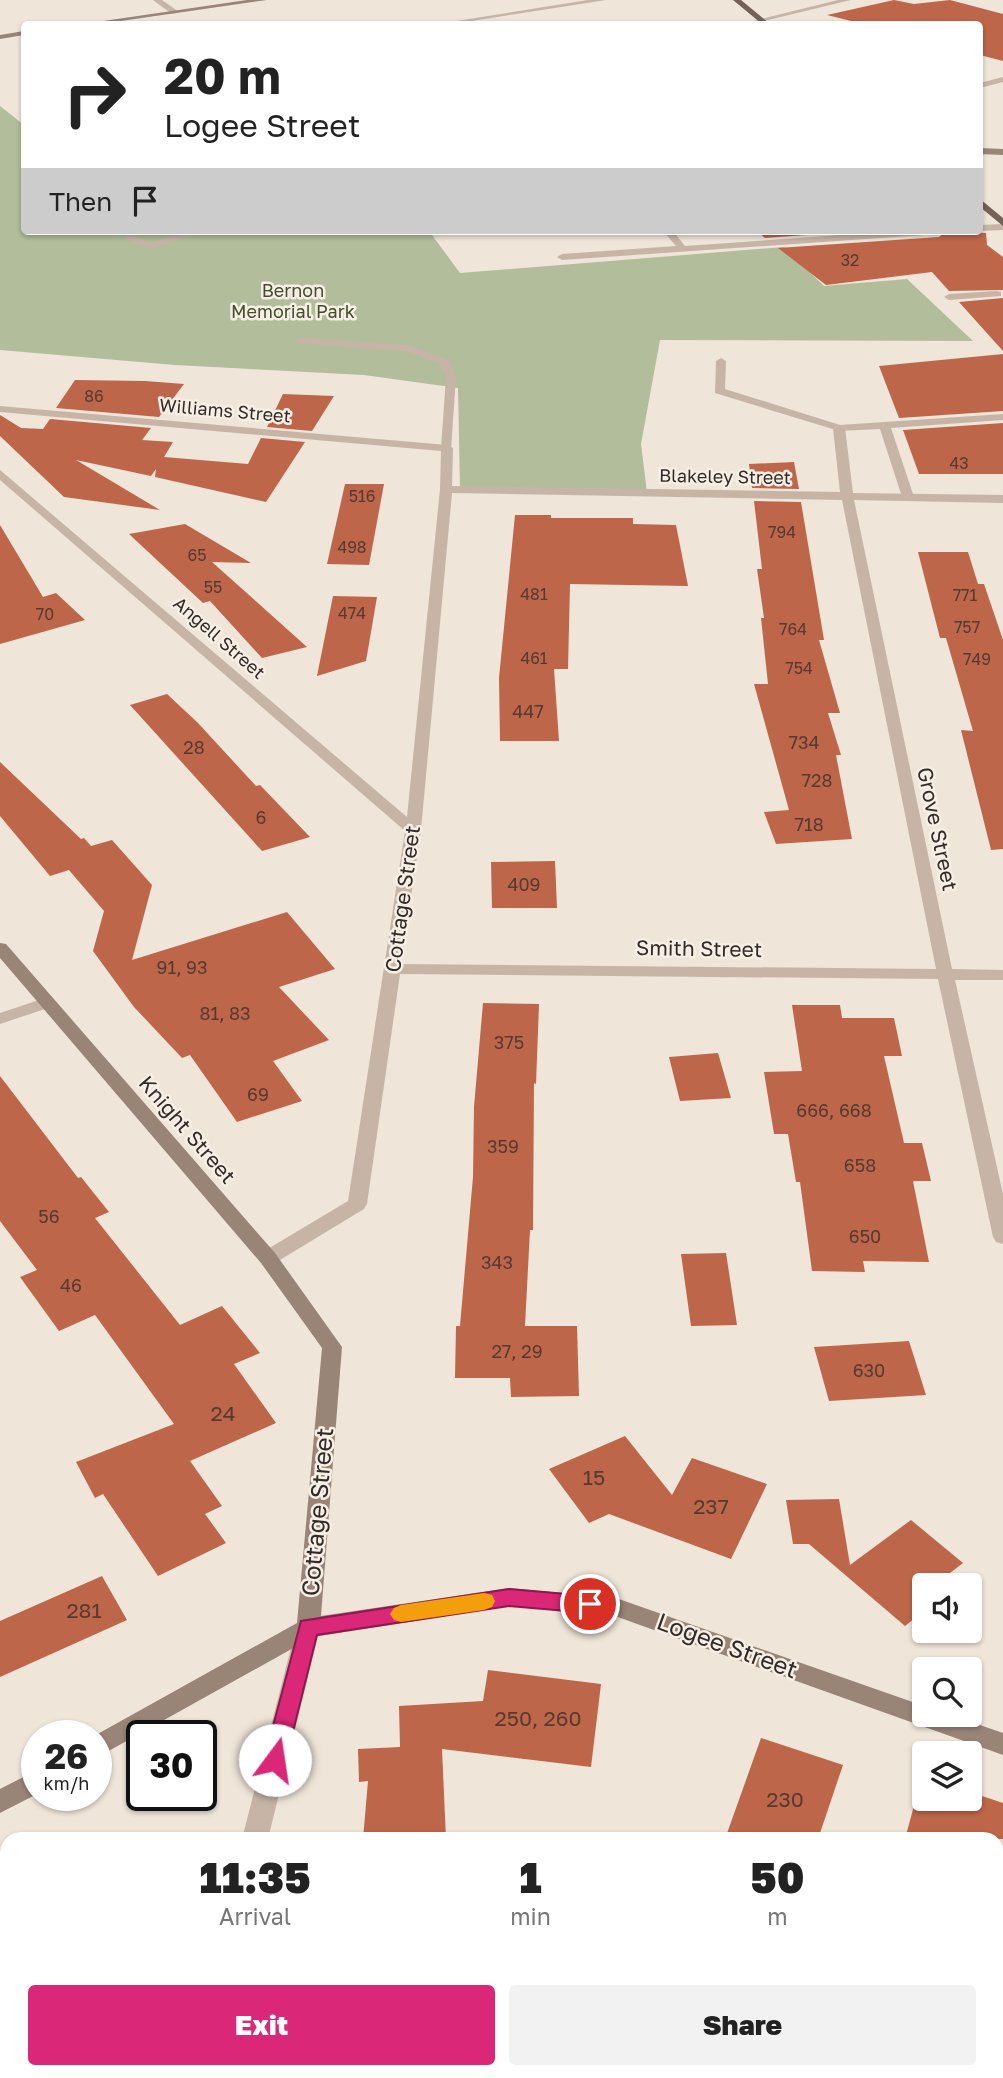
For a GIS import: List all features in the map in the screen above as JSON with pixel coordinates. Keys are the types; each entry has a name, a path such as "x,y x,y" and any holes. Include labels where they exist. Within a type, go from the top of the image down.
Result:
{"main road":[{"path":"737,0 762,21"},
{"path":"983,205 1003,225"}],"street":[{"path":"157,0 175,12"},
{"path":"109,21 262,0"},
{"path":"462,21 602,0"},
{"path":"771,21 847,0"},
{"path":"0,37 21,35"},
{"path":"983,85 1003,79"},
{"path":"983,151 1003,152"},
{"path":"983,228 1003,225"},
{"path":"131,235 128,237 149,246 189,235"},
{"path":"671,235 682,248"},
{"path":"562,257 879,235"},
{"path":"949,297 1001,295"},
{"name":"Cottage Street","path":"268,1258 357,1204 413,830 446,489 451,377 445,362 408,348 301,341"},
{"path":"721,361 719,391 839,428 1003,417"},
{"name":"Williams Street","path":"0,409 447,448"},
{"path":"884,424 908,498"},
{"name":"Grove Street","path":"839,428 847,497 945,974 1003,1237"},
{"name":"Angell Street","path":"0,474 413,830"},
{"name":"Blakeley Street","path":"446,489 1003,499"},
{"name":"Knight Street","path":"0,948 268,1258 332,1347"},
{"name":"Smith Street","path":"394,969 1003,975"},
{"path":"0,1019 45,1003"},
{"name":"Cottage Street","path":"257,1832 308,1628 332,1347"},
{"name":"Logee Street","path":"112,1738 308,1628 509,1597 616,1606 1003,1744"},
{"path":"0,1802 21,1790"}],"green space":[{"name":"Bernon Memorial Park","path":"0,106 21,123 21,235 432,235 460,273 784,247 824,286 907,279 973,341 660,340 641,444 647,493 460,487 458,388 364,375 175,365 0,350"}],"building":[{"path":"894,0 914,4 950,0 1003,14 1003,61 983,56 983,21 851,21 827,15"},
{"path":"986,233 987,245 1003,257 1003,290 949,291 932,272 826,285 778,248"},
{"path":"762,235 806,235 765,238"},
{"path":"1003,298 1003,351 959,302"},
{"path":"1003,354 1003,411 899,418 879,366"},
{"path":"75,380 184,384 159,417 56,408"},
{"path":"283,394 334,396 312,431 267,427"},
{"path":"0,415 21,428 43,429 50,419 151,428 142,440 173,442 164,457 248,464 261,438 305,442 266,502 155,477 156,469 151,476 76,460 160,510 64,497 0,436"},
{"path":"1003,423 1003,474 919,474 903,430"},
{"path":"794,462 799,489 752,488 749,464"},
{"path":"345,484 384,484 369,565 327,564"},
{"path":"754,501 801,502 824,640 819,640 840,713 828,713 841,755 836,755 852,839 776,844 764,812 789,810 754,684 768,684 761,618 764,618 757,569 762,569"},
{"path":"515,515 633,518 633,524 676,525 688,586 570,584 568,669 554,669 559,741 500,741 499,678"},
{"path":"185,524 251,563 212,562 307,647 262,658 210,601 203,603 129,534"},
{"path":"0,525 43,597 56,593 85,620 0,644"},
{"path":"918,552 968,552 978,584 984,584 1003,640 1003,849 991,850 961,730 973,731 946,638 940,638"},
{"path":"333,596 377,597 366,661 317,676"},
{"path":"167,694 198,723 256,786 260,785 310,837 262,851 130,705"},
{"path":"0,762 91,846 112,840 152,885 132,960 287,912 335,969 279,987 329,1040 273,1061 302,1101 237,1122 190,1055 182,1058 134,1007 93,951 104,911 69,870 50,876 0,816"},
{"path":"555,861 557,908 492,908 491,862"},
{"path":"483,1003 539,1004 536,1084 534,1083 533,1230 530,1230 525,1326 577,1326 579,1396 511,1397 510,1378 455,1378 456,1326 460,1326 473,1177 474,1107"},
{"path":"792,1005 840,1005 842,1018 894,1018 902,1056 884,1056 904,1143 922,1143 931,1181 913,1181 929,1262 863,1261 865,1272 812,1271 800,1182 796,1182 788,1134 774,1134 764,1072 802,1071"},
{"path":"718,1053 731,1098 680,1101 669,1057"},
{"path":"0,1076 78,1178 81,1177 109,1212 95,1218 180,1325 222,1306 260,1353 234,1364 276,1423 190,1461 222,1506 205,1514 226,1543 158,1576 103,1494 95,1498 76,1462 174,1424 95,1315 59,1331 20,1277 37,1270 0,1221"},
{"path":"726,1253 737,1325 691,1326 681,1254"},
{"path":"909,1341 926,1395 829,1401 814,1347"},
{"path":"625,1436 672,1495 692,1458 767,1484 731,1559 609,1514 589,1523 549,1469"},
{"path":"839,1499 850,1565 911,1520 963,1563 950,1573 912,1573 912,1620 905,1626 809,1544 793,1544 786,1500"},
{"path":"102,1576 127,1620 0,1677 0,1621"},
{"path":"488,1670 601,1684 591,1767 442,1749 446,1832 364,1832 368,1781 359,1782 358,1749 400,1747 399,1706 483,1701"},
{"path":"761,1738 843,1765 820,1832 727,1832"},
{"path":"982,1796 1003,1803 1003,1832 907,1832 913,1811 982,1811"}],"slow traffic":[{"path":"401,1614 484,1601"}],"route":[{"path":"275,1760 308,1628 509,1597 590,1604"}]}
